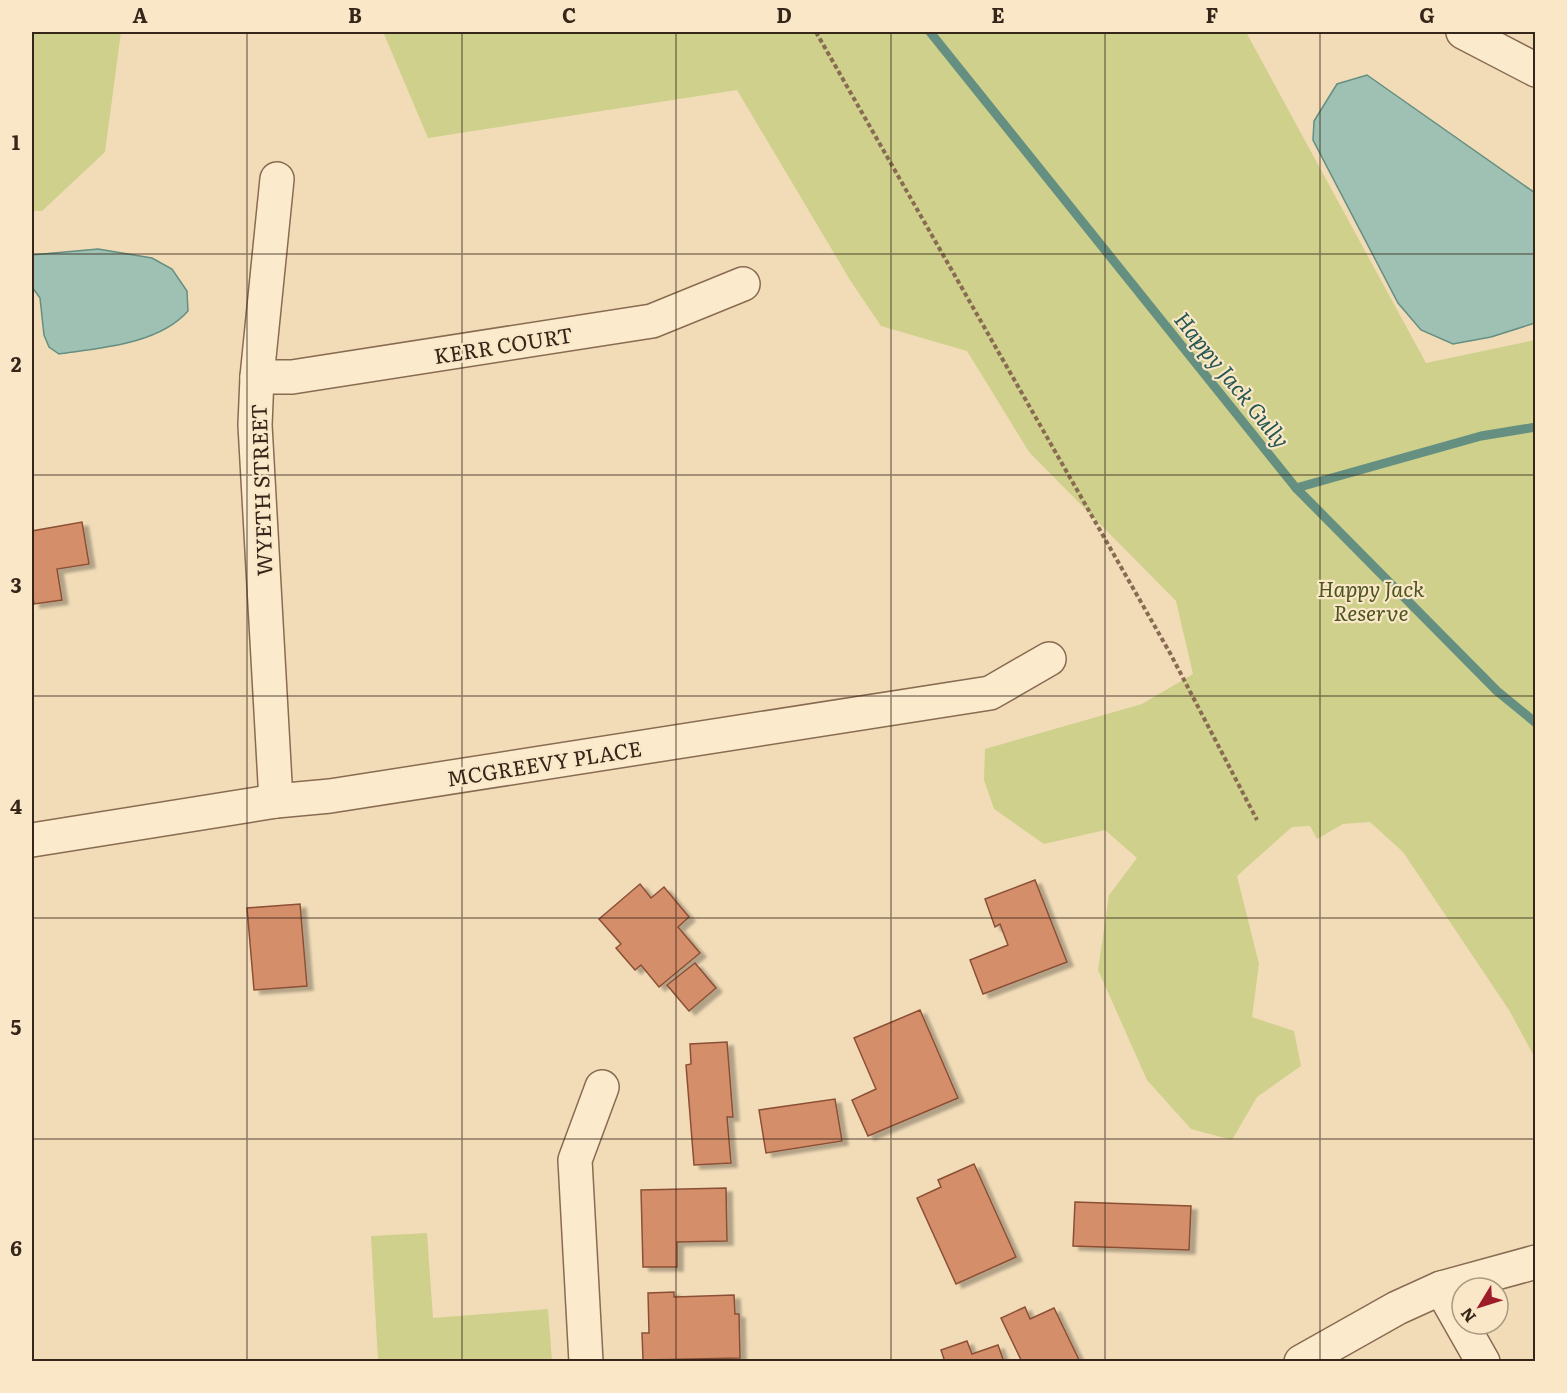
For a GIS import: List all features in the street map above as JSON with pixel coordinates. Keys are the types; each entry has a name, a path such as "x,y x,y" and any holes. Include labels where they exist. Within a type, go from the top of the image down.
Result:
{"street":[{"path":"1463,32 1536,70"},
{"name":"WYETH STREET","path":"276,801 255,425 257,377 277,179"},
{"name":"KERR COURT","path":"257,377 292,377 652,321 743,284"},
{"name":"MCGREEVY PLACE","path":"32,840 990,693 1049,659"},
{"path":"586,1362 575,1160 602,1088"},
{"path":"1301,1362 1397,1308 1441,1288 1536,1262"},
{"path":"1441,1288 1483,1362"}],"path":[{"path":"816,32 1170,653 1257,820"}],"green space":[{"path":"32,32 121,32 105,152 42,211 32,211"},
{"name":"Happy Jack Reserve","path":"381,32 1246,32 1426,363 1535,340 1535,1058 1509,1010 1403,852 1370,822 1343,824 1317,839 1310,826 1292,827 1237,876 1259,964 1252,1017 1294,1031 1301,1066 1257,1097 1232,1140 1191,1129 1147,1080 1098,970 1109,895 1137,858 1105,830 1044,844 994,809 984,780 985,749 1142,704 1193,674 1176,601 1029,452 967,351 881,326 850,280 737,90 428,138 384,34"},
{"path":"427,1233 433,1318 548,1309 552,1361 378,1361 371,1236"}],"shaded area":[{"path":"1367,75 1535,193 1535,323 1491,337 1453,344 1421,330 1398,303 1313,140 1314,121 1337,84"},
{"path":"98,249 152,258 172,269 187,291 188,311 162,331 146,338 59,354 49,347 44,335 40,298 32,287 32,255"}],"building":[{"path":"82,522 89,564 57,569 62,600 34,604 32,531"},
{"path":"1035,880 1067,962 983,994 970,960 1008,945 1000,924 995,927 985,899"},
{"path":"640,884 651,898 664,887 689,917 678,927 700,953 659,987 641,965 635,970 616,948 621,944 599,919"},
{"path":"300,904 307,986 254,990 247,908"},
{"path":"695,963 716,988 689,1011 667,985"},
{"path":"920,1010 958,1098 868,1136 852,1100 876,1089 854,1038"},
{"path":"727,1042 733,1117 727,1117 731,1163 694,1165 686,1065 691,1064 690,1044"},
{"path":"835,1099 842,1141 766,1153 759,1110"},
{"path":"974,1164 1016,1257 956,1284 917,1198 941,1187 938,1180"},
{"path":"726,1188 727,1241 677,1242 677,1267 643,1267 641,1190"},
{"path":"1075,1202 1191,1206 1189,1250 1073,1246"},
{"path":"674,1292 674,1297 734,1295 735,1314 739,1314 740,1358 643,1360 642,1333 649,1333 648,1293"},
{"path":"1025,1307 1030,1319 1054,1308 1080,1362 1022,1362 1001,1318"},
{"path":"967,1341 972,1354 998,1345 1004,1362 945,1362 941,1350"}],"waterway":[{"name":"Happy Jack Gully","path":"930,32 1296,488 1497,691 1536,723"},
{"path":"1296,488 1481,436 1536,427"}]}
